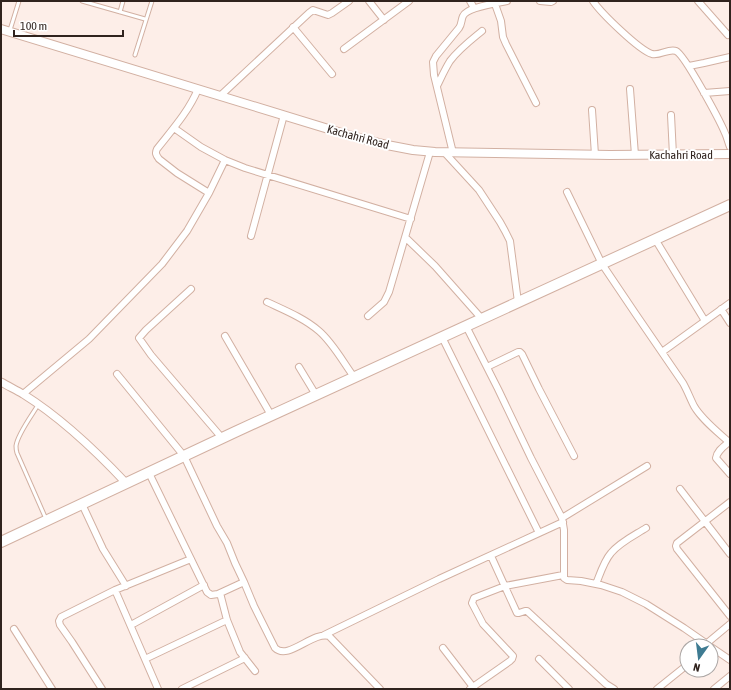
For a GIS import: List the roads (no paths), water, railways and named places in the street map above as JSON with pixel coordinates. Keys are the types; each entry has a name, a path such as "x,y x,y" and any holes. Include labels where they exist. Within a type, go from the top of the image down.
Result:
{"highway":[{"path":"1,542 222,438 730,205"}],"main road":[{"name":"Kachahri Road","path":"1,29 348,134 386,145 413,150 449,153 595,155 730,154"}],"street":[{"path":"220,96 309,12 312,10 328,15 349,1"},
{"path":"369,1 384,20"},
{"path":"344,50 409,1"},
{"path":"470,1 474,8"},
{"path":"507,1 474,8 464,14 462,24 434,59 433,67 449,153 479,190 500,222 510,241 518,302"},
{"path":"540,1 553,1"},
{"path":"593,1 599,9 622,31 645,50 657,54 675,51 680,54 689,66 722,126 730,147"},
{"path":"698,1 728,35"},
{"path":"496,4 501,21 503,37 536,103"},
{"path":"293,27 332,74"},
{"path":"437,86 451,60 462,48 482,31"},
{"path":"689,66 730,57"},
{"path":"198,89 174,128 157,149 156,156 177,173 210,193"},
{"path":"630,89 635,155"},
{"path":"704,93 730,91"},
{"path":"592,110 595,155"},
{"path":"251,236 284,115"},
{"path":"671,115 673,155"},
{"path":"174,128 201,147 225,160 245,168 411,219"},
{"path":"368,316 387,298 406,238 430,152"},
{"path":"23,394 89,339 162,264 188,231 210,193 225,160"},
{"path":"567,192 602,264 683,383 694,406 700,415 729,442 718,451 716,458 730,474"},
{"path":"406,238 435,266 482,319"},
{"path":"655,239 705,321"},
{"path":"191,290 139,338 151,355 222,438"},
{"path":"267,302 304,320 320,332 354,378"},
{"path":"662,352 730,303"},
{"path":"721,310 730,323"},
{"path":"466,326 563,520 564,578 596,584 622,592 646,604 699,638"},
{"path":"225,336 271,416"},
{"path":"442,337 539,533"},
{"path":"487,366 518,352 522,354 574,456"},
{"path":"299,367 316,395"},
{"path":"117,374 184,456 217,526 227,543 234,563 257,612 277,650 283,652 324,635 439,579 539,533 563,520 646,466"},
{"path":"1,382 23,394 64,424 109,464 126,483"},
{"path":"149,473 209,594 214,595 220,593 244,582"},
{"path":"680,489 730,554"},
{"path":"730,502 677,543 676,546 730,616"},
{"path":"82,504 103,549 126,586"},
{"path":"596,584 605,562 611,553 617,547 646,528"},
{"path":"490,556 517,613 526,611 601,680 614,689"},
{"path":"102,689 60,625 59,621 61,617 115,590 191,558"},
{"path":"443,648 472,688 510,661 512,657 512,654 483,624 472,603 474,598 505,586 563,575"},
{"path":"131,625 204,585"},
{"path":"115,590 158,689"},
{"path":"220,593 227,620 238,647 244,658 255,671"},
{"path":"145,659 227,620"},
{"path":"716,638 730,624"},
{"path":"14,628 52,689"},
{"path":"324,635 329,636 380,689"},
{"path":"719,652 730,660"},
{"path":"182,689 244,658"},
{"path":"539,660 569,689"},
{"path":"656,689 679,671"},
{"path":"714,689 730,676"}],"lane":[{"path":"10,32 19,1"},
{"path":"82,1 146,19"},
{"path":"120,12 123,1"},
{"path":"135,55 152,1"},
{"path":"38,405 20,434 16,446 16,453 47,520"}]}
